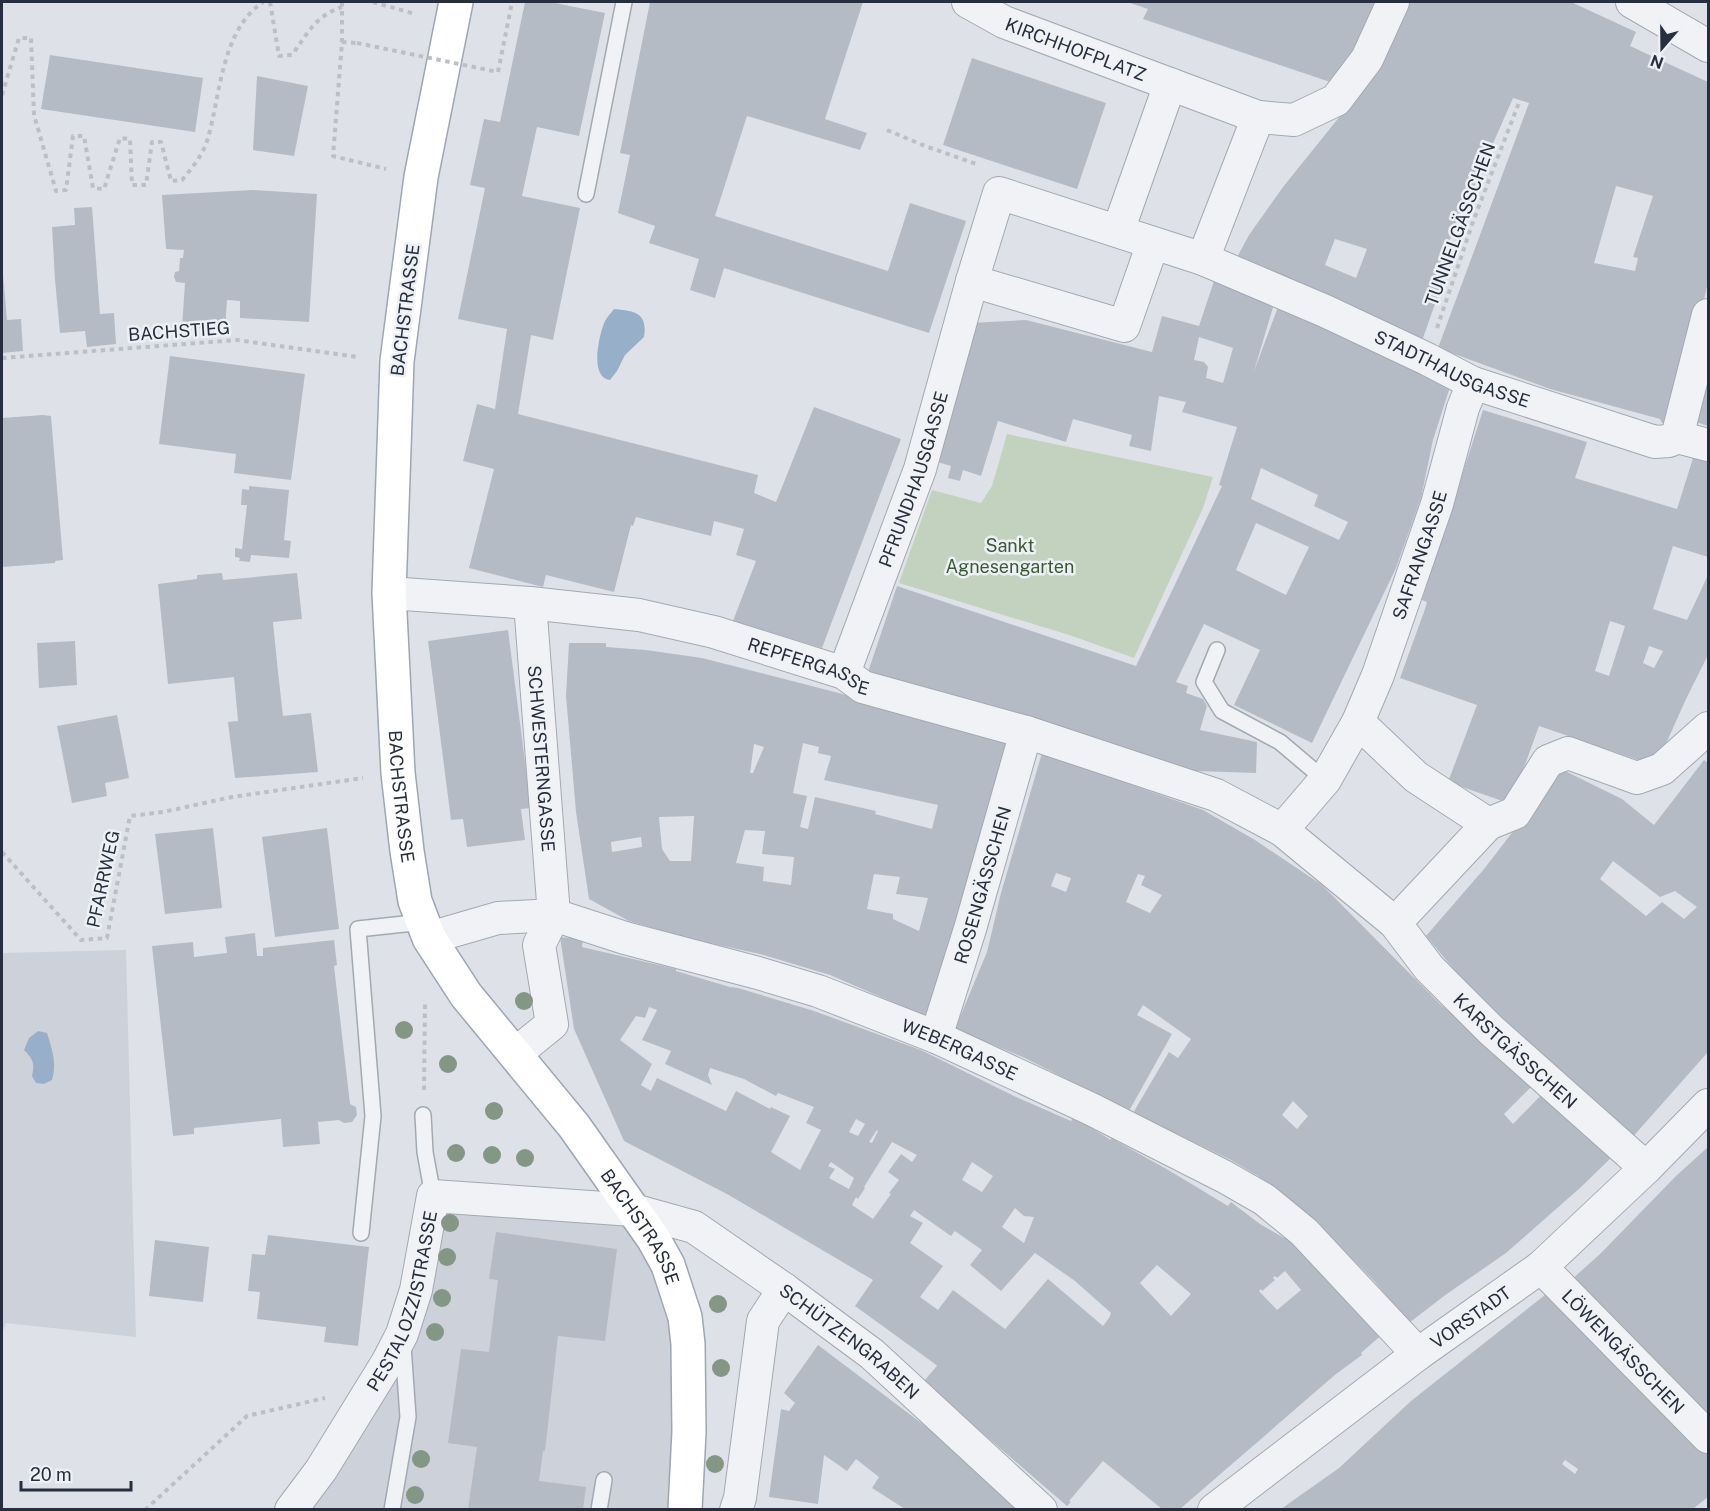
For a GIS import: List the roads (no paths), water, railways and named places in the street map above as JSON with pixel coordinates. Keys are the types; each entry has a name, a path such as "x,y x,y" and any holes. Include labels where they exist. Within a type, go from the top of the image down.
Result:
{"main road":[{"name":"BACHSTRASSE","path":"456,2 421,177 397,361 389,593 398,773 407,851 415,901 426,930 466,995 574,1126 653,1238 668,1265 685,1317 689,1376 685,1509"}],"street":[{"name":"KIRCHHOFPLATZ","path":"968,2 1008,12 1170,84 1258,117 1294,120 1336,100 1367,59 1393,2"},
{"path":"1632,2 1708,46"},
{"name":"KIRCHHOFPLATZ","path":"1118,231 1170,84"},
{"path":"1153,243 1124,326 972,281 999,193 1203,259 1258,117"},
{"name":"STADTHAUSGASSE","path":"1203,259 1325,311 1473,382 1655,442 1669,441 1677,437 1708,445"},
{"name":"PFRUNDHAUSGASSE","path":"844,674 920,469 972,281"},
{"path":"1677,437 1708,315"},
{"name":"SAFRANGASSE","path":"1282,830 1324,780 1358,722 1378,675 1437,504 1463,408 1473,382"},
{"name":"REPFERGASSE","path":"389,593 486,602 530,603 650,617 714,632 844,674 862,687 1026,732 1216,795 1282,830"},
{"name":"SCHWESTERNGASSE","path":"530,603 554,915"},
{"path":"1358,722 1416,777 1488,824"},
{"path":"1395,923 1488,824 1515,813 1548,761 1568,753 1636,778 1662,769 1708,728"},
{"name":"ROSENGÄSSCHEN","path":"936,1037 970,929 1026,732"},
{"name":"KARSTGÄSSCHEN","path":"1282,830 1395,923 1429,968 1491,1030 1646,1168"},
{"path":"515,1054 552,1024 539,945 554,915"},
{"name":"WEBERGASSE","path":"426,930 498,918 554,915 625,938 818,991 936,1037 1091,1109 1226,1177 1265,1200 1304,1232 1418,1354"},
{"name":"VORSTADT","path":"1214,1509 1418,1354 1540,1267 1646,1168 1708,1105"},
{"name":"PESTALOZZISTRASSE","path":"291,1509 321,1470 372,1388 402,1334 416,1290 433,1196 633,1210"},
{"name":"SCHÜTZENGRABEN","path":"633,1210 694,1227 784,1289 872,1354 1041,1509"},
{"name":"LÖWENGÄSSCHEN","path":"1540,1267 1708,1437"},
{"path":"736,1509 740,1498 763,1321 784,1289"}],"lane":[{"path":"586,194 624,2"},
{"path":"1217,650 1204,682 1222,711 1280,742 1324,780"},
{"path":"361,1233 373,1116 358,929 426,930"},
{"path":"423,1115 425,1152 433,1196"},
{"path":"392,1509 408,1417 402,1334"},
{"path":"599,1509 604,1479"}],"water":[{"path":"614,309 638,314 644,322 645,329 644,337 625,355 610,380 600,372 597,355 603,327"},
{"path":"38,1031 47,1033 54,1062 52,1080 44,1084 36,1083 32,1076 32,1062 24,1050 29,1038"}],"park label":[{"name":"Sankt Agnesengarten","path":"1010,555"}]}
